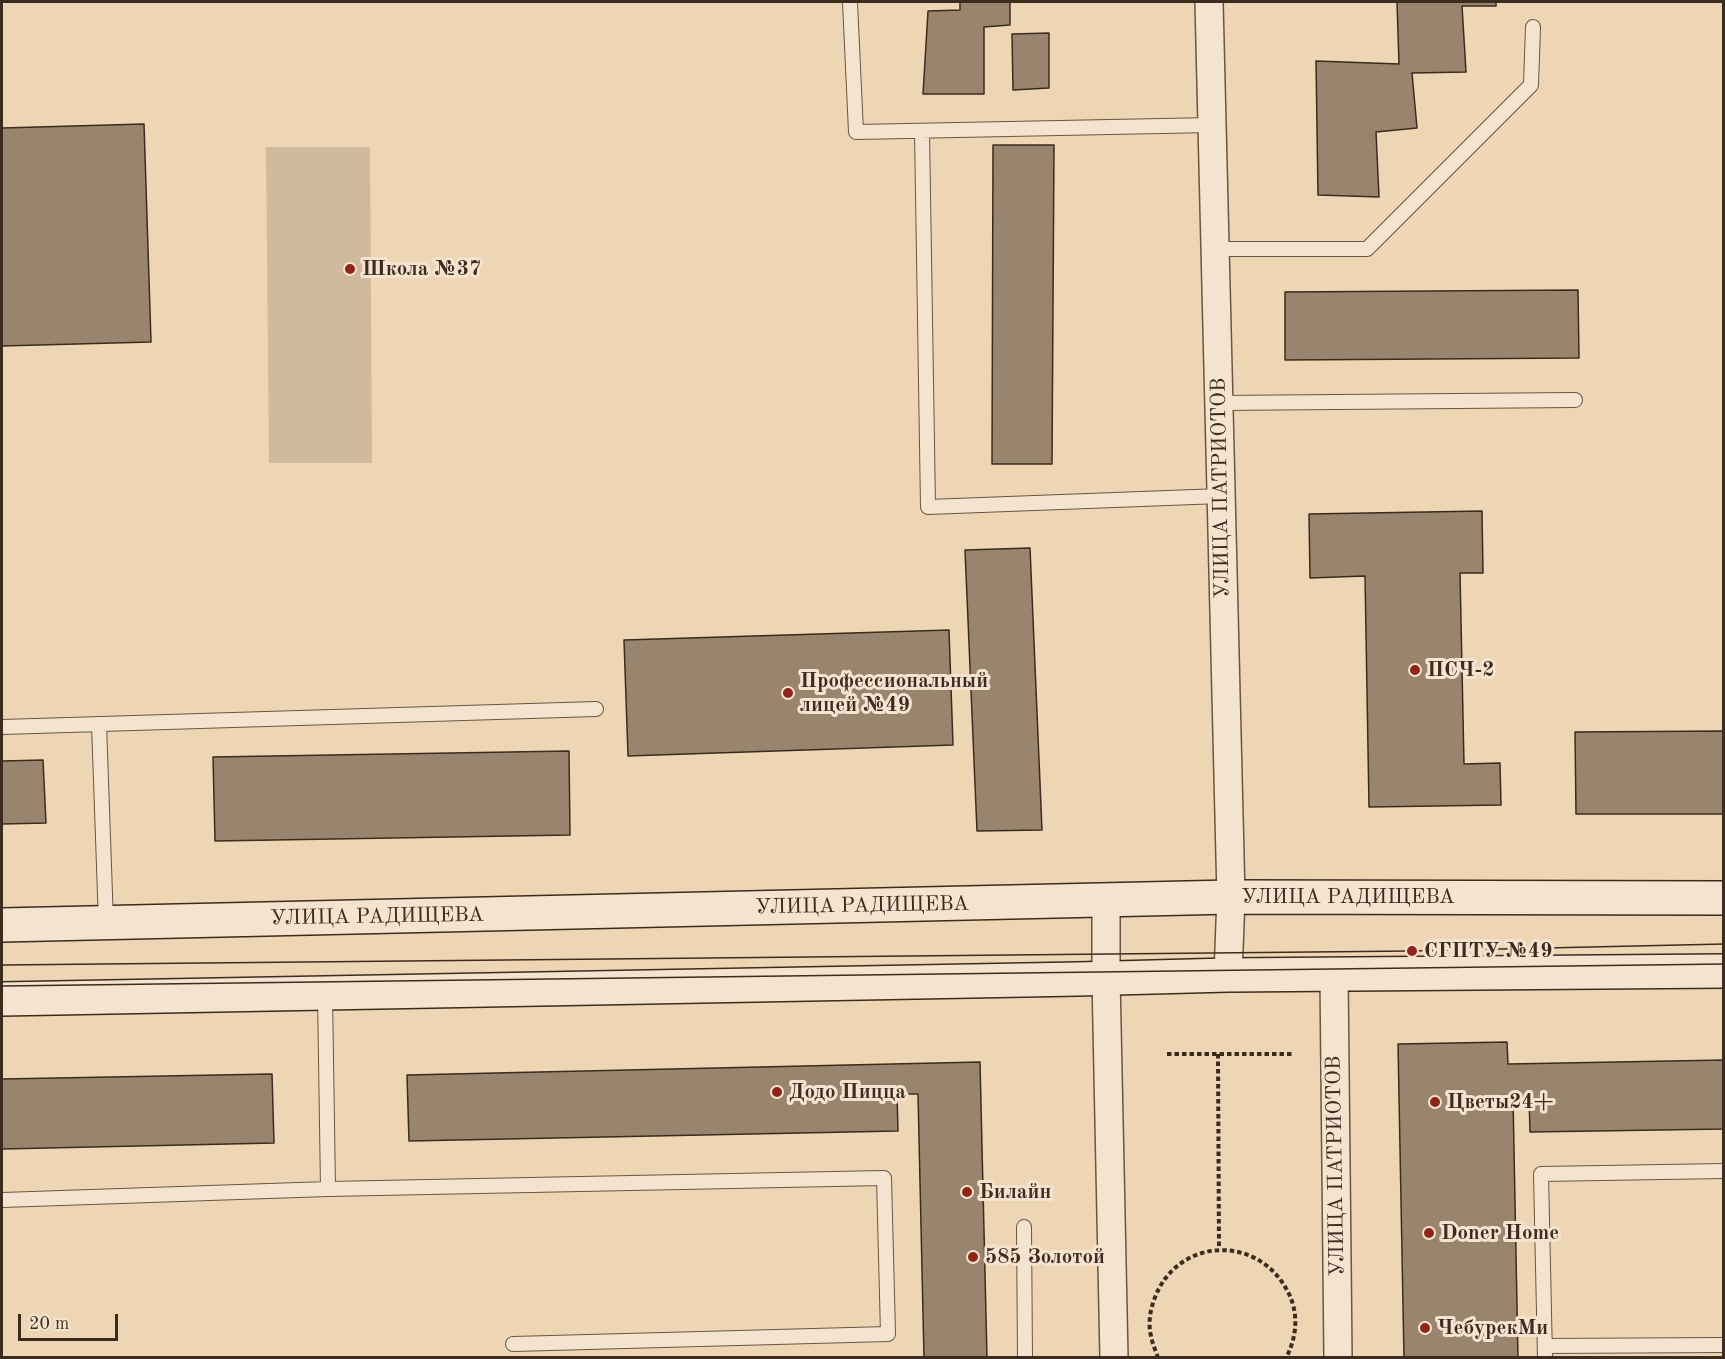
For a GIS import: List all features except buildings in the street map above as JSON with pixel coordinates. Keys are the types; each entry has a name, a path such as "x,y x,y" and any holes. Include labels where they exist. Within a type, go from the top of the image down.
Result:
{"street":[{"name":"УЛИЦА ПАТРИОТОВ","path":"1209,2 1231,897 1228,975"},
{"name":"УЛИЦА РАДИЩЕВА","path":"2,925 1231,897 1724,898"},
{"path":"1106,900 1114,1358"},
{"path":"2,999 1228,975 1724,971"},
{"name":"УЛИЦА ПАТРИОТОВ","path":"1334,975 1338,1358"}],"lane":[{"path":"850,2 856,132 1212,125"},
{"path":"1215,249 1367,249 1531,85 1533,27"},
{"path":"922,131 928,507 1221,496"},
{"path":"1219,404 1575,400"},
{"path":"2,727 596,709"},
{"path":"99,724 106,923"},
{"path":"325,993 328,1189"},
{"path":"1724,1171 1540,1174 1545,1352 1724,1345"},
{"path":"2,1200 328,1189 885,1178 888,1334 513,1344"},
{"path":"1024,1227 1025,1358"}],"path":[{"path":"1167,1054 1293,1054"},
{"path":"1218,1054 1219,1249"},
{"path":"1158,1358 1150,1335 1150,1311 1159,1287 1174,1268 1188,1259 1219,1249 1244,1252 1265,1263 1282,1280 1292,1301 1296,1324 1292,1347 1286,1358"}],"shaded area":[{"path":"266,147 370,147 372,463 269,463"}],"tram line":[{"path":"2,965 1412,951 1724,944"},
{"path":"2,986 1724,964"}],"place":[{"name":"Школа №37","path":"350,269"},
{"name":"ПСЧ-2","path":"1415,670"},
{"name":"Профессиональный лицей №49","path":"788,693"},
{"name":"СГПТУ №49","path":"1412,951"},
{"name":"Додо Пицца","path":"777,1092"},
{"name":"Цветы24+","path":"1435,1102"},
{"name":"Билайн","path":"967,1192"},
{"name":"Doner Home","path":"1429,1233"},
{"name":"585 Золотой","path":"973,1257"},
{"name":"ЧебурекМи","path":"1425,1328"}]}
